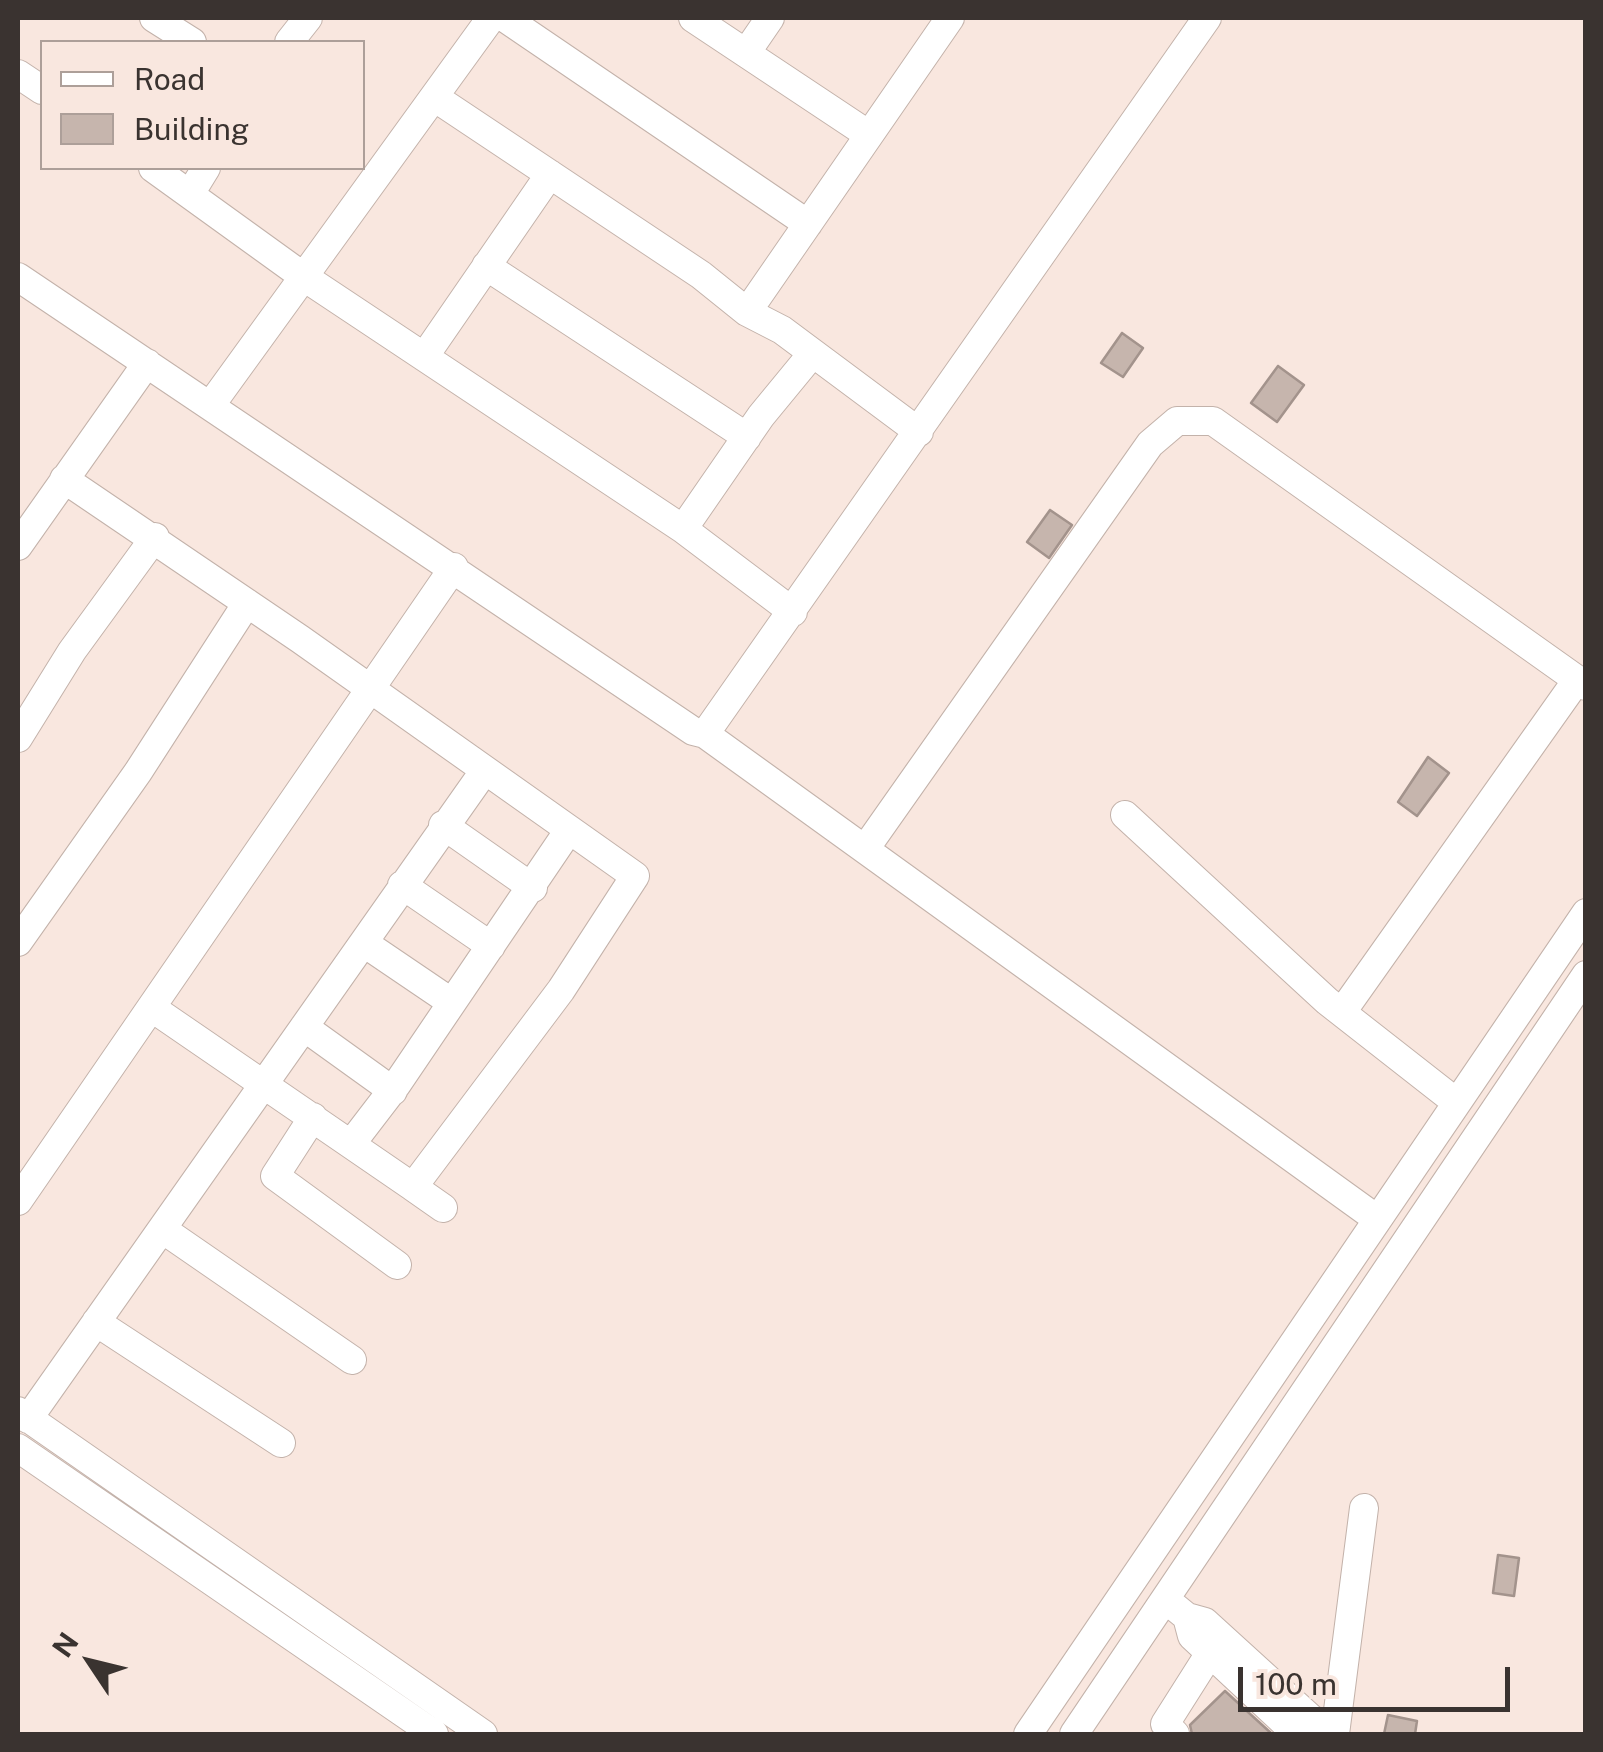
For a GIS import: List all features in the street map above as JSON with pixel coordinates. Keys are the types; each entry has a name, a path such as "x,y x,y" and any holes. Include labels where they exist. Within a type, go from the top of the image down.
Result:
{"street":[{"path":"154,18 189,40"},
{"path":"291,40 308,18"},
{"path":"210,406 491,18"},
{"path":"505,18 808,224"},
{"path":"693,18 869,135"},
{"path":"746,53 770,18"},
{"path":"747,312 950,18"},
{"path":"705,734 1207,18"},
{"path":"18,74 40,89"},
{"path":"434,97 700,275 919,432"},
{"path":"155,170 304,277 683,528 793,612"},
{"path":"190,194 205,170"},
{"path":"424,357 550,174"},
{"path":"486,266 747,438"},
{"path":"18,277 693,731 705,734 1377,1219"},
{"path":"683,528 812,354"},
{"path":"18,546 146,364"},
{"path":"865,849 1150,444 1177,421 1213,421 1581,683 1342,1012"},
{"path":"64,478 635,876 561,990 413,1187"},
{"path":"18,738 155,538"},
{"path":"18,1201 454,567"},
{"path":"18,942 138,772 248,603"},
{"path":"483,1734 23,1415 96,1322 484,770"},
{"path":"1125,815 1342,1012 1456,1102"},
{"path":"443,826 533,888"},
{"path":"351,1144 533,888 568,830"},
{"path":"402,884 491,946"},
{"path":"1028,1734 1586,913"},
{"path":"364,944 452,1002"},
{"path":"1074,1734 1186,1612 1586,975"},
{"path":"152,1008 443,1208"},
{"path":"304,1027 392,1090"},
{"path":"313,1117 275,1176 397,1266"},
{"path":"162,1229 352,1360"},
{"path":"96,1322 281,1443"},
{"path":"18,1448 434,1734"},
{"path":"1331,1734 1364,1508"},
{"path":"1186,1612 1192,1636 1296,1734"},
{"path":"1186,1612 1331,1734"},
{"path":"1176,1734 1165,1724 1210,1653"}],"building":[{"path":"1122,333 1143,348 1123,377 1101,363"},
{"path":"1278,366 1304,385 1277,422 1251,403"},
{"path":"1050,510 1072,525 1049,558 1027,542"},
{"path":"1428,757 1449,773 1417,816 1398,802"},
{"path":"1498,1555 1519,1558 1514,1596 1493,1593"},
{"path":"1225,1691 1272,1734 1192,1734 1190,1725"},
{"path":"1388,1715 1417,1721 1415,1734 1384,1734"}]}
